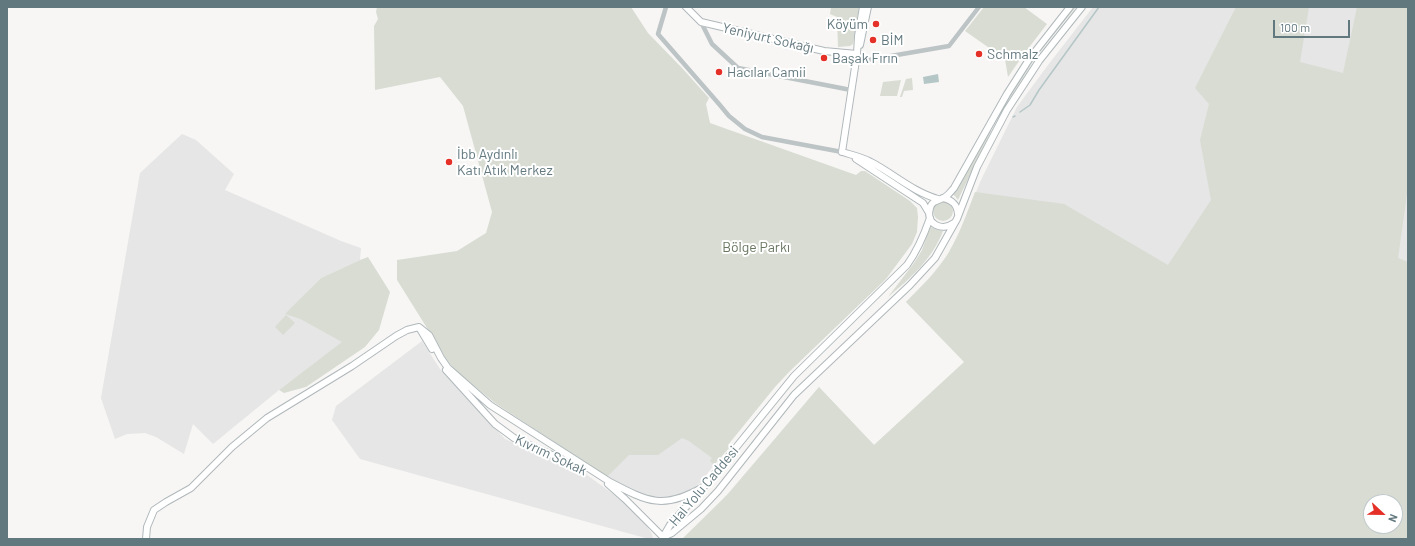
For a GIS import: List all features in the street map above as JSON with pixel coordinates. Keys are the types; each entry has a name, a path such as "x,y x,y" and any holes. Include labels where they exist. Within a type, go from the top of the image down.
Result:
{"street":[{"path":"666,7 658,34 729,116 745,129 762,136 842,152 870,161 922,194 952,201 958,209 958,214"},
{"path":"686,7 700,22 712,44 738,68 851,90"},
{"path":"842,152 856,62 862,7"},
{"path":"857,54 868,7"},
{"path":"856,62 949,46 979,7"},
{"path":"929,216 931,205 950,192 961,178 1007,94 1030,58 1070,7"},
{"path":"842,152 868,166 923,203 932,222 940,227 945,227 954,223 977,167 1007,110 1039,61 1082,7"},
{"name":"Yeniyurt Sokağı","path":"700,22 824,51 857,54"},
{"name":"Hal Yolu Caddesi","path":"663,537 670,525 794,376 907,265 923,239 929,216"},
{"name":"Hal Yolu Caddesi","path":"663,537 672,533 701,509 735,471 794,396 926,269 942,248 954,223"},
{"path":"146,539 147,527 154,510 191,488 232,446 267,418 352,366 396,336 407,330 419,327 429,335 448,368 490,405 625,491 643,498 662,502 680,499 703,487"},
{"name":"Kıvrım Sokak","path":"419,327 451,377 495,424 514,438 588,471 601,479 625,498 663,537"}],"shaded area":[{"path":"1093,7 1408,7 1408,539 689,539 819,387 874,445 965,362 906,302 931,276 948,254 959,233 981,180 1017,107"},
{"path":"938,74 939,82 924,84 923,77"},
{"path":"182,134 196,140 234,174 225,190 341,241 361,248 360,260 321,278 286,314 300,319 343,342 279,390 213,444 193,424 184,454 156,437 145,433 127,434 115,439 101,398 140,173"},
{"path":"422,341 440,369 505,439 587,475 624,502 646,525 652,534 653,539 360,459 332,420 336,406"},
{"path":"683,437 714,450 714,465 701,482 690,491 671,497 657,499 644,496 607,477 627,453"}],"green space":[{"name":"Bölge Parkı","path":"377,7 631,7 648,33 709,98 706,104 710,123 856,175 861,171 865,171 910,201 917,208 917,232 912,244 886,279 775,387 728,445 730,447 714,465 710,461 712,458 689,441 682,438 658,455 629,455 607,477 495,403 456,371 447,360 397,280 397,260 457,251 486,233 492,212 463,106 440,77 375,90 374,26 378,19 376,12"},
{"path":"831,7 859,7 853,44 850,46 838,47 837,17 830,14"},
{"path":"984,7 1024,7 1047,24 1008,77 1005,59 965,31"},
{"path":"1074,7 1076,7 1037,56"},
{"path":"1236,7 1309,7 1300,62 1343,73 1357,7 1408,7 1408,187 1398,258 1408,262 1408,539 682,539 729,493 819,387 874,445 964,362 906,302 935,272 945,259 960,230 975,192 1064,204 1168,265 1211,200 1200,140 1209,104 1195,88"},
{"path":"1035,58 1005,106 1004,106 1020,80"},
{"path":"912,78 913,90 904,91 902,97 900,97 906,79"},
{"path":"901,80 897,96 880,96 883,82"},
{"path":"991,131 958,200 950,193"},
{"path":"943,201 950,204 953,211 950,218 943,221 936,218 933,211 936,204"},
{"path":"930,227 943,231 939,241 920,267 888,297 922,250"},
{"path":"368,257 390,292 379,330 365,347 306,387 284,393 279,390 342,342 300,319 285,314 321,278"},
{"path":"286,315 295,323 283,335 275,327"}],"waterway":[{"path":"1020,112 1030,105 1039,90 1099,7"}],"place":[{"name":"Köyüm","path":"876,24"},
{"name":"BİM","path":"873,40"},
{"name":"Schmalz","path":"979,54"},
{"name":"Başak Fırın","path":"824,58"},
{"name":"Hacılar Camii","path":"719,72"},
{"name":"İbb Aydınlı Katı Atık Merkez","path":"449,162"}]}
